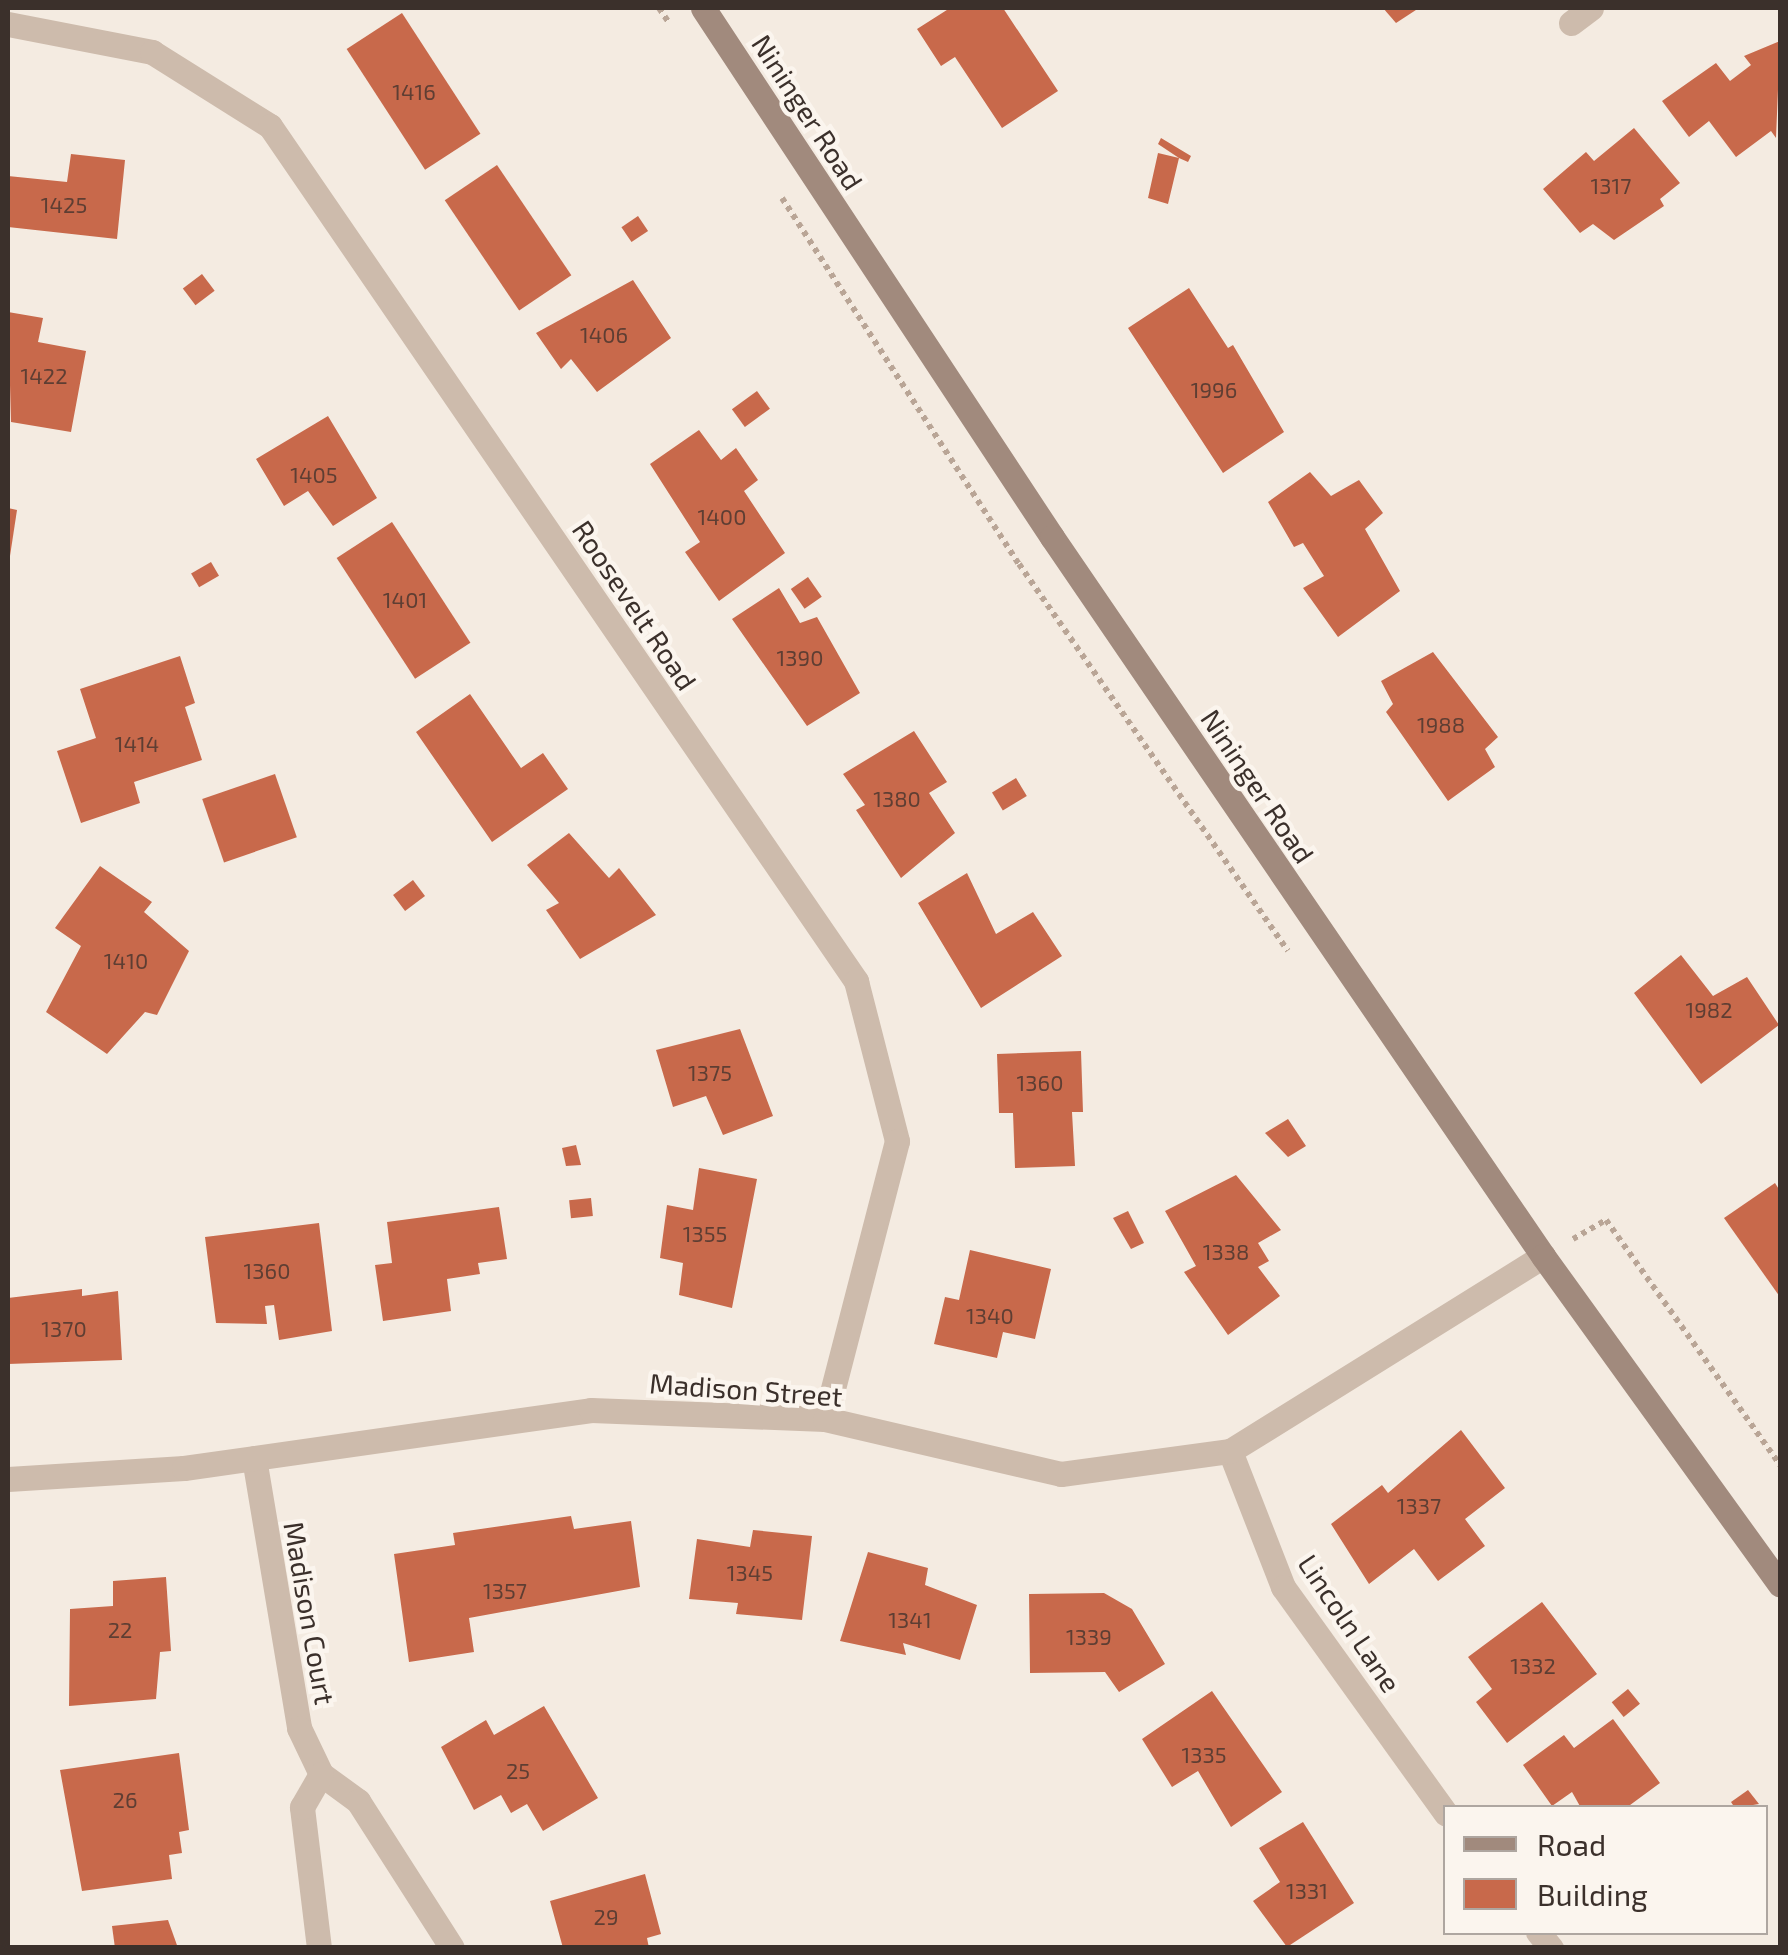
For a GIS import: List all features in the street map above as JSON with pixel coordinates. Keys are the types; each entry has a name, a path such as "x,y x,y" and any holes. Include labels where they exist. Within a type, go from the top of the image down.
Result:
{"street":[{"name":"Nininger Road","path":"703,8 1052,538 1542,1256 1780,1586"},
{"name":"Roosevelt Road","path":"8,24 152,52 270,126 856,980 897,1141 825,1419"},
{"name":"Madison Street","path":"8,1478 254,1458 591,1410 825,1419 1062,1474 1230,1451 1542,1256"},
{"name":"Lincoln Lane","path":"1230,1451 1283,1587 1443,1810"},
{"name":"Madison Court","path":"254,1458 299,1728 321,1774 358,1801 452,1948"},
{"path":"319,1948 302,1807 321,1774"}],"path":[{"path":"1542,1256 1606,1220 1780,1464"}],"building":[{"path":"950,8 1003,8 1058,91 1002,128 955,57 941,66 917,29"},
{"path":"1383,8 1419,8 1396,23"},
{"path":"402,13 480,134 425,170 347,49"},
{"path":"1780,41 1776,138 1771,131 1736,157 1709,121 1689,137 1662,101 1716,63 1730,81 1751,65 1744,56"},
{"path":"1634,128 1680,183 1660,199 1664,206 1614,240 1593,224 1580,233 1543,189 1586,152 1594,161"},
{"path":"1161,138 1191,156 1188,162 1158,144"},
{"path":"1158,153 1179,158 1168,204 1148,198"},
{"path":"71,154 125,160 117,239 8,227 8,176 67,182"},
{"path":"497,165 571,275 519,310 445,200"},
{"path":"638,216 648,231 631,242 621,227"},
{"path":"202,274 215,291 195,305 183,288"},
{"path":"633,280 671,338 597,392 571,359 561,369 536,333"},
{"path":"1189,288 1228,348 1233,345 1284,432 1223,473 1128,328"},
{"path":"8,312 43,318 38,342 86,351 71,432 11,422"},
{"path":"757,391 770,409 745,427 732,409"},
{"path":"328,416 377,498 333,526 308,491 284,506 256,459"},
{"path":"699,430 721,460 736,448 758,480 744,491 785,553 719,601 685,552 700,542 650,464"},
{"path":"1310,472 1331,496 1359,480 1383,513 1365,529 1400,591 1338,637 1303,588 1324,576 1303,543 1294,547 1268,502"},
{"path":"8,508 17,510 10,556 8,555"},
{"path":"392,522 470,643 415,679 337,558"},
{"path":"211,562 219,576 199,587 191,574"},
{"path":"808,577 822,597 805,609 791,589"},
{"path":"779,588 800,623 817,617 860,693 807,726 732,619"},
{"path":"1433,652 1498,737 1485,749 1495,767 1448,801 1386,712 1393,704 1381,681"},
{"path":"180,656 195,703 185,707 202,760 134,782 140,803 81,823 57,751 96,738 80,689"},
{"path":"470,694 521,768 543,753 568,789 492,842 416,732"},
{"path":"914,731 947,782 929,793 955,833 901,878 856,810 865,805 843,774"},
{"path":"275,774 297,837 224,862 202,799"},
{"path":"1016,778 1027,796 1003,810 992,792"},
{"path":"569,833 609,878 619,868 656,915 580,959 546,910 559,903 527,865"},
{"path":"100,866 152,902 144,912 189,951 157,1015 145,1012 107,1054 46,1012 81,946 55,928"},
{"path":"967,873 996,934 1033,912 1062,956 981,1008 918,903"},
{"path":"413,880 425,896 405,911 393,895"},
{"path":"1681,955 1713,996 1747,977 1779,1025 1701,1084 1634,993"},
{"path":"740,1029 773,1116 723,1135 706,1096 673,1107 656,1050"},
{"path":"1081,1051 1083,1112 1072,1112 1075,1166 1015,1168 1013,1113 999,1113 997,1054"},
{"path":"1288,1119 1306,1146 1288,1157 1265,1133"},
{"path":"576,1145 581,1165 566,1166 562,1148"},
{"path":"699,1168 757,1179 732,1308 679,1295 683,1263 660,1258 667,1205 693,1210"},
{"path":"1236,1175 1281,1230 1258,1243 1269,1261 1258,1267 1280,1296 1228,1335 1184,1272 1196,1266 1165,1211"},
{"path":"1775,1183 1780,1191 1780,1297 1724,1218"},
{"path":"591,1198 593,1216 571,1218 569,1200"},
{"path":"499,1207 507,1259 478,1263 480,1274 447,1279 451,1311 383,1321 375,1265 392,1263 387,1222"},
{"path":"1128,1211 1144,1243 1131,1249 1113,1218"},
{"path":"319,1223 332,1331 279,1340 274,1305 265,1306 267,1324 216,1323 205,1237"},
{"path":"970,1250 1051,1269 1035,1339 1003,1332 997,1358 934,1344 945,1297 959,1300"},
{"path":"82,1289 82,1296 118,1291 122,1360 8,1364 8,1298"},
{"path":"1461,1430 1505,1488 1465,1519 1485,1546 1438,1581 1414,1549 1369,1584 1331,1524 1382,1485 1388,1493"},
{"path":"571,1516 574,1529 631,1521 640,1587 469,1618 474,1652 409,1662 394,1554 455,1545 453,1533"},
{"path":"753,1530 812,1536 802,1620 736,1614 738,1603 689,1599 697,1539 750,1547"},
{"path":"868,1552 928,1568 925,1585 977,1605 960,1660 903,1643 906,1655 840,1641"},
{"path":"166,1577 171,1651 160,1652 156,1699 69,1706 70,1609 113,1606 113,1581"},
{"path":"1104,1593 1132,1609 1165,1664 1119,1692 1105,1672 1030,1673 1029,1594"},
{"path":"1542,1602 1597,1674 1507,1743 1476,1702 1492,1689 1468,1657"},
{"path":"1628,1689 1640,1704 1624,1717 1612,1702"},
{"path":"1212,1691 1282,1792 1231,1827 1198,1771 1172,1787 1142,1739"},
{"path":"544,1706 598,1798 543,1831 527,1804 511,1813 501,1795 474,1810 441,1747 486,1720 494,1735"},
{"path":"1613,1719 1660,1783 1630,1805 1579,1805 1572,1792 1551,1805 1523,1765 1564,1735 1574,1748"},
{"path":"179,1753 189,1830 179,1832 182,1853 169,1855 172,1879 82,1891 60,1770"},
{"path":"1748,1790 1759,1804 1733,1805 1731,1802"},
{"path":"1303,1822 1354,1903 1287,1947 1253,1901 1280,1882 1259,1848"},
{"path":"645,1874 661,1934 647,1938 649,1948 563,1948 550,1901"},
{"path":"168,1920 178,1948 115,1948 112,1926"}]}
